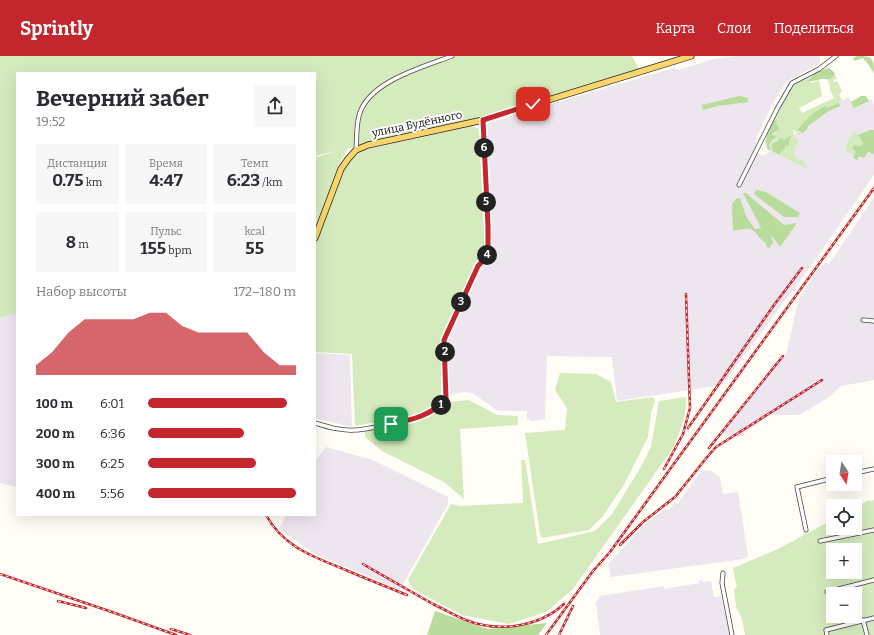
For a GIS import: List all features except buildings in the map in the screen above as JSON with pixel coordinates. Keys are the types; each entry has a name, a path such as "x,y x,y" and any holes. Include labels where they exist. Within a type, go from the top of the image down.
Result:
{"main road":[{"name":"улица Будённого","path":"356,150 368,145 483,120 691,56"},
{"path":"316,235 341,169 356,150"}],"street":[{"path":"356,150 359,115 364,104 374,92 406,74 452,56"},
{"path":"739,185 777,109 792,83 819,69 836,56"},
{"path":"316,423 340,429 355,430 391,424 415,419 429,413 446,399 444,340 478,266 488,255 483,120"},
{"path":"863,320 874,321"},
{"path":"862,472 874,469"},
{"path":"806,530 797,487 826,480"},
{"path":"820,541 874,530"},
{"path":"723,573 722,583 732,635"},
{"path":"847,587 874,580"},
{"path":"827,635 826,630 874,618"},
{"path":"863,620 867,635"}],"shaded area":[{"path":"738,56 820,56 820,64 791,79 782,88 756,139 757,153 763,156 816,120 838,102 849,97 854,107 871,99 874,105 874,175 808,270 722,385 617,401 612,357 547,356 545,419 532,421 527,419 527,411 498,411 474,394 467,392 450,394 447,357 448,341 467,297 483,266 492,255 486,128 488,123 674,68 678,70 714,59"},
{"path":"874,197 874,380 841,386 829,397 799,415 775,415 772,413 739,437 722,433 786,354 799,299 816,272 825,262 829,264"},
{"path":"16,312 16,487 0,483 0,318"},
{"path":"316,353 350,355 352,427 316,418"},
{"path":"326,447 373,460 448,497 448,504 400,590 315,554 279,529 286,516 316,516 316,460"},
{"path":"702,470 711,471 720,477 723,494 738,492 748,556 744,559 611,577 608,564 647,522 665,509 669,510 675,502 677,504"},
{"path":"702,580 703,582 711,581 714,597 721,596 730,635 600,635 596,603 600,596 664,586 664,589 699,583 699,581"}],"green space":[{"path":"0,56 632,56 639,69 484,119 348,148 339,165 316,228 316,158 336,151 316,156 316,72 16,72 16,313 0,318"},
{"path":"857,56 869,57 873,61 874,73 863,58 854,61 853,58"},
{"path":"829,68 835,75 830,79 808,82 809,79 820,71"},
{"path":"835,75 837,79 833,81 837,81 842,91 839,95 842,100 826,109 797,131 802,133 798,135 793,129 795,139 798,138 798,144 795,146 796,149 793,151 798,161 802,159 807,167 806,168 768,150 766,145 770,149 769,145 775,140 772,135 777,132 775,123 776,120 773,121 793,85 810,77 808,81 811,83 819,80 822,96 799,108 802,113 834,98 827,79 830,79"},
{"path":"739,96 748,98 748,102 718,106 703,110 702,105"},
{"path":"861,96 866,96 869,101 854,108 851,102"},
{"path":"839,103 840,106 829,111 808,126 807,130 802,133 797,130 811,115 826,105 826,108"},
{"path":"776,120 777,122 775,123 779,130 772,134 776,137 769,145 769,150 766,139 773,121"},
{"path":"472,126 479,129 485,253 472,270 442,340 441,401 425,413 355,426 352,354 316,352 316,241 345,167 360,151"},
{"path":"874,130 874,154 868,152 864,158 859,156 857,160 853,158 856,152 853,149 853,145 862,146 863,143 858,135"},
{"path":"855,131 863,143 855,155 848,152 847,154 846,151 849,139"},
{"path":"790,136 788,146 785,145 785,148 779,154 773,151 772,144 774,142 776,143 781,138 784,140"},
{"path":"756,190 766,192 800,213 798,217 784,217 754,194"},
{"path":"743,193 746,193 784,225 797,223 780,247 771,235 773,243 768,249 765,242 752,230 746,229 733,231 732,204 736,199 740,198 746,216 755,229 761,228"},
{"path":"560,373 596,374 611,382 616,402 653,397 655,401 651,413 648,437 625,483 603,516 589,530 542,538 540,534 525,433 565,430 567,408 555,390"},
{"path":"686,397 684,417 673,448 573,589 546,612 509,624 462,615 413,589 408,580 451,504 460,506 523,503 521,460 525,460 538,544 595,531 612,514 642,465 651,447 659,401"},
{"path":"469,400 497,415 518,416 518,425 460,429 464,499 444,482 382,451 365,437 365,430 410,423 437,411 448,402"},
{"path":"869,500 874,500 874,635 745,635 742,619 736,607 734,589 737,588 733,568 776,550 826,523 826,535 862,535 862,504"},
{"path":"435,611 488,629 547,623 538,635 427,635"}],"railway":[{"path":"546,635 593,571 610,552 874,188"},
{"path":"688,428 774,305 802,268"},
{"path":"664,469 683,434 690,408 686,294"},
{"path":"709,448 783,356"},
{"path":"620,545 643,522 675,497 716,447 822,380"},
{"path":"267,516 282,536 301,550 312,556 407,595"},
{"path":"363,564 433,604 478,624 504,627 518,626 543,618 564,604"},
{"path":"0,574 176,635"},
{"path":"58,601 86,608"},
{"path":"559,635 573,606"},
{"path":"171,629 190,635"}],"route":[{"path":"391,424 415,419 429,413 446,399 444,340 478,266 488,255 483,120 533,104"}]}
